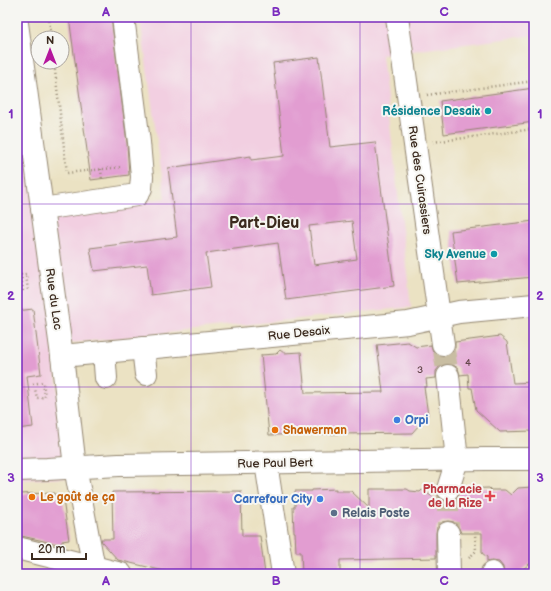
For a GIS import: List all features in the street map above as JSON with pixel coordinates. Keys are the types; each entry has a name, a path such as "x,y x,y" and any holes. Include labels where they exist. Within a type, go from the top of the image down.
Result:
{"street":[{"path":"42,209 137,195 141,188 142,177 139,142 123,17"},
{"name":"Rue des Cuirassiers","path":"397,17 443,344"},
{"name":"Rue du Lac","path":"17,23 62,356 75,467 94,571"},
{"name":"Rue Desaix","path":"62,356 408,323 459,312 534,305"},
{"path":"143,348 146,374"},
{"path":"104,352 106,378"},
{"path":"448,376 457,460 448,489"},
{"name":"Rue Paul Bert","path":"17,470 119,465 534,459"},
{"path":"266,463 282,574"},
{"path":"448,533 449,574"},
{"path":"17,548 94,571 121,574"}],"path":[{"path":"49,17 50,30"},
{"path":"55,70 67,173 123,166"},
{"path":"427,95 534,81"},
{"path":"415,145 534,129"},
{"path":"101,169 102,179"},
{"path":"23,291 21,275 26,274 28,291"},
{"path":"33,384 43,382 45,397 37,398 35,389"},
{"path":"467,560 476,551 475,533"}],"shaded area":[{"path":"140,17 534,17 534,35 382,55 411,307 53,345 67,478 17,480 17,78 36,215 165,198"}],"building":[{"path":"69,17 111,17 127,143 129,175 91,180"},
{"path":"319,57 330,147 375,142 394,286 286,300 278,243 206,253 211,287 151,295 147,265 94,271 90,248 177,237 168,168 251,156 251,160 284,156 273,63","holes":["352,221 357,259 314,265 309,226"]},
{"name":"Résidence Desaix","path":"534,88 534,122 444,134 440,101"},
{"name":"Sky Avenue","path":"534,221 534,277 458,284 451,231"},
{"path":"33,309 41,374 27,376 33,427 17,429 17,311"},
{"path":"500,336 507,342 513,383 534,382 534,431 500,432 476,410 472,388 469,388 468,374 460,375 458,368 447,364 440,366 436,371 436,378 426,379 427,387 424,387 428,415 412,433 269,435 261,355 276,354 280,350 284,353 301,352 305,393 383,392 377,345 408,342 416,347 431,345 433,352 444,356 451,354 455,348 455,342"},
{"path":"532,487 532,490 534,490 534,560 517,574 504,574 503,567 499,562 487,562 487,557 482,553 482,533 461,533 458,526 454,522 448,521 442,522 437,527 436,558 340,560 340,574 302,574 301,552 296,552 294,532 293,507 295,507 295,491 336,489 336,491 351,491 369,508 369,489 407,489 410,491 420,492 422,490 439,501 439,497 444,501 450,501 457,498 461,489 489,488 491,490 505,490 511,495 518,488"},
{"path":"241,491 242,536 260,536 265,574 177,574 118,560 102,542 101,539 113,539 112,492"},
{"path":"55,493 55,496 63,500 69,540 62,541 62,545 17,535 17,494"}],"tunnel":[{"path":"443,344 448,376"},
{"path":"448,489 448,533"}],"place":[{"name":"Résidence Desaix","path":"488,111"},
{"name":"Sky Avenue","path":"494,254"},
{"name":"Orpi","path":"397,420"},
{"name":"Shawerman","path":"275,430"},
{"name":"Pharmacie de la Rize","path":"490,496"},
{"name":"Le goût de ça","path":"32,497"},
{"name":"Carrefour City","path":"320,499"},
{"name":"Relais Poste","path":"334,513"}],"district":[{"name":"Part-Dieu","path":"264,222"}]}
